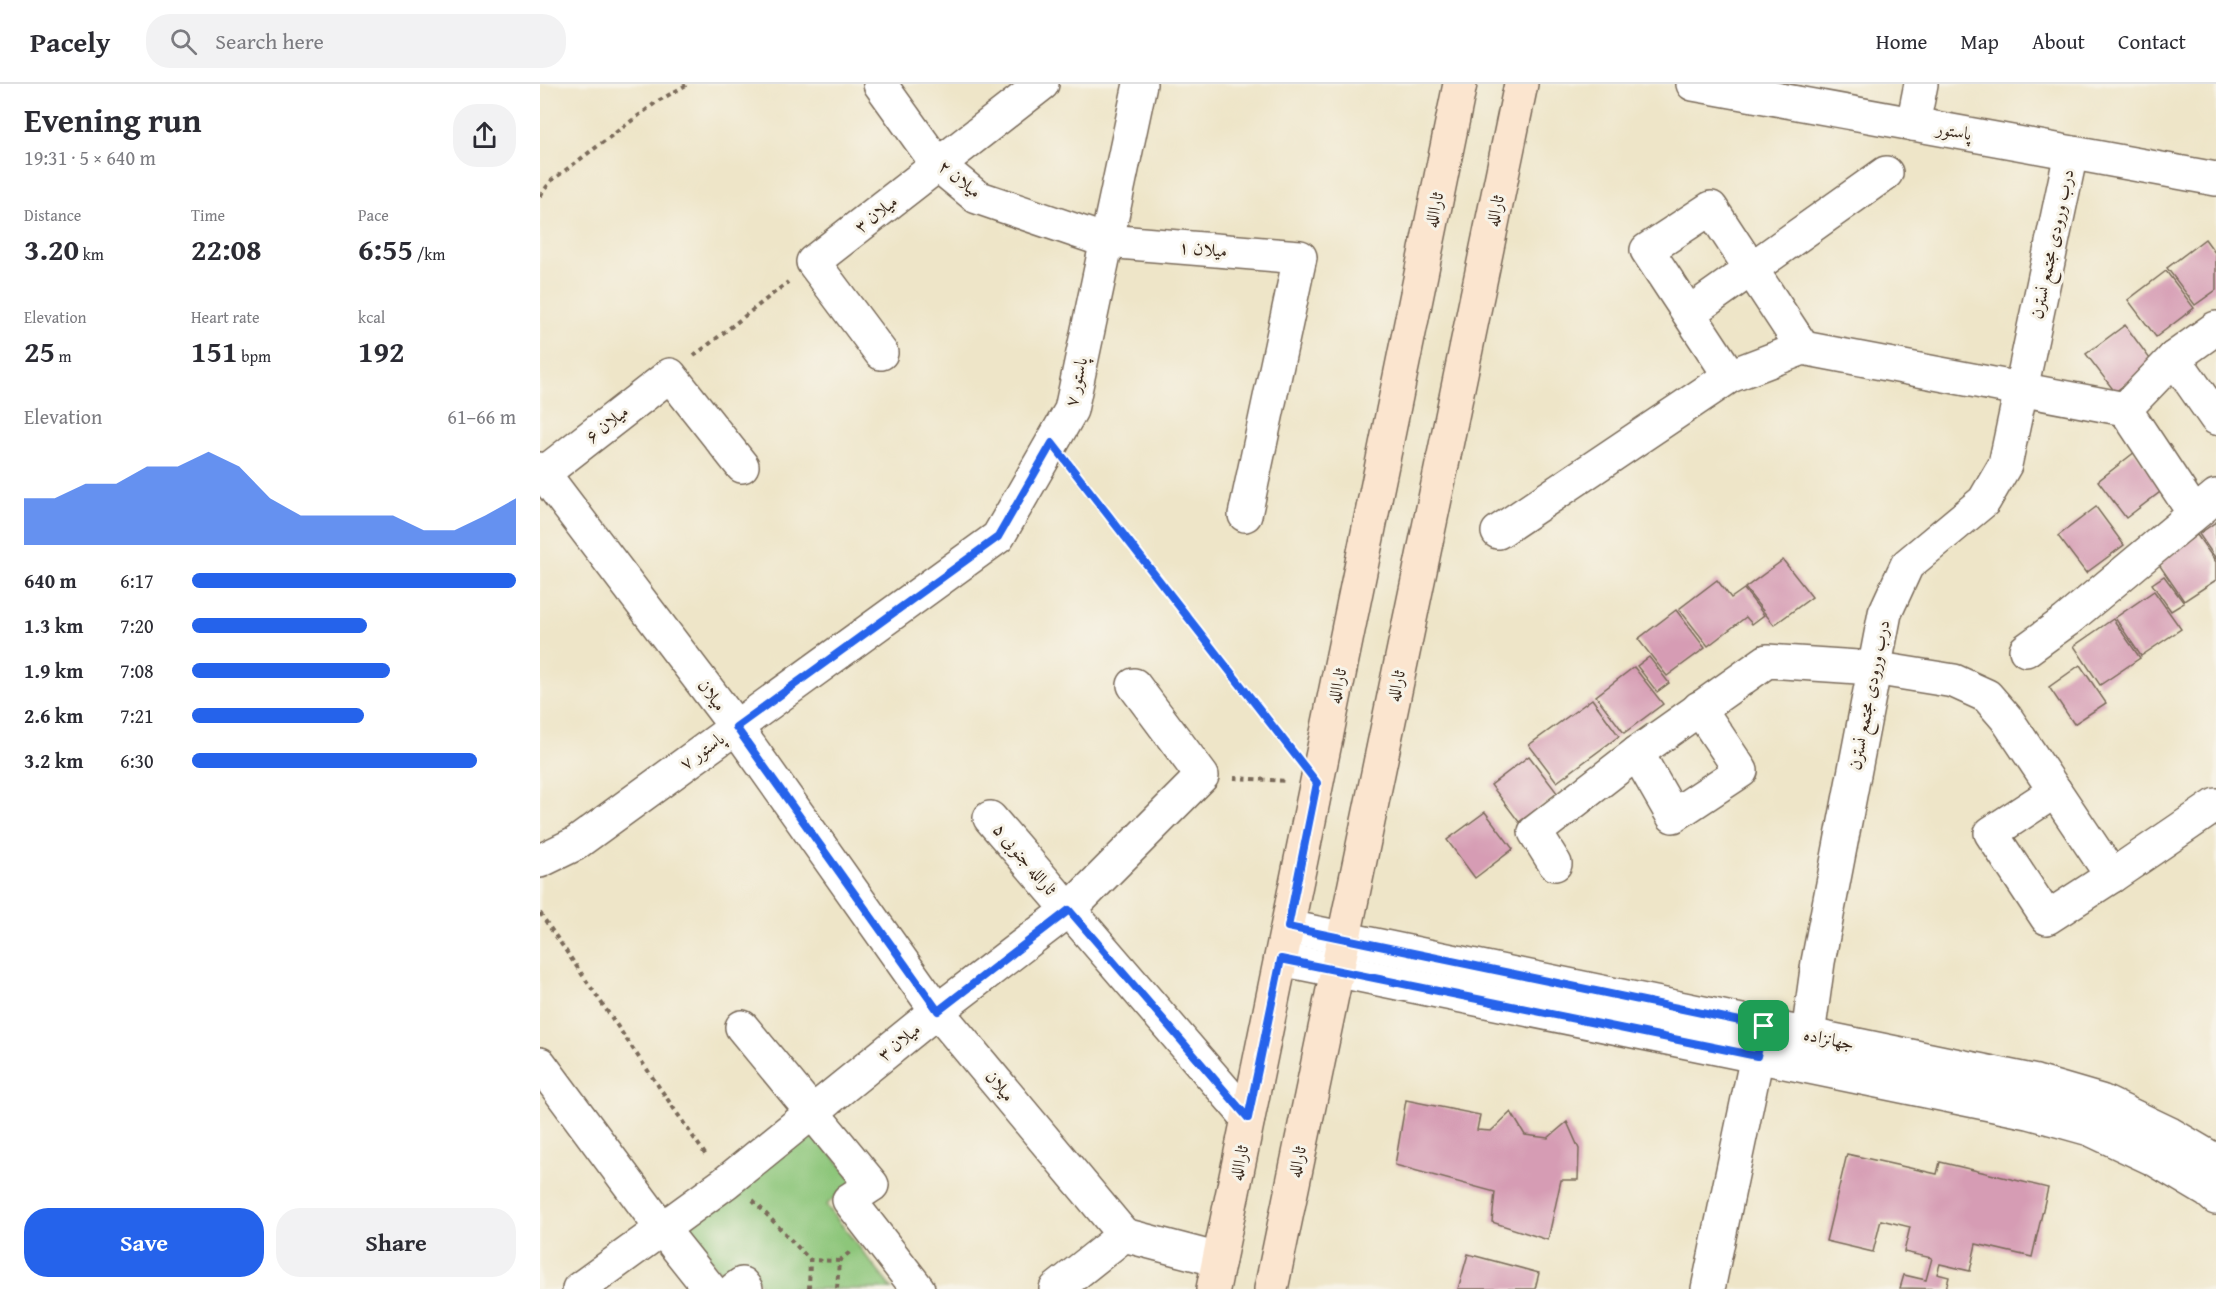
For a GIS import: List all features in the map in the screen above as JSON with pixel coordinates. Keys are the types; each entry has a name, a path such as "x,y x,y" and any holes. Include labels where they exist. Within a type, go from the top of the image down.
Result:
{"main road":[{"name":"ثاراالله","path":"1216,1274 1460,84"},
{"name":"ثارالله","path":"1271,1289 1521,84"}],"street":[{"name":"میلان ۲","path":"880,84 938,165 977,197 1106,241"},
{"name":"میلان ۳","path":"813,262 1042,84"},
{"name":"پاستور ۷","path":"540,861 575,844 998,537 1071,410 1140,84"},
{"name":"پاستور","path":"1693,84 2216,179"},
{"path":"1913,124 1921,84"},
{"name":"درب ورودی مجتمع نسترن","path":"1808,1035 1818,962 1885,613 1907,565 1984,501 2005,465 2071,153"},
{"path":"1689,313 1886,173"},
{"path":"1730,376 1647,250 1711,208 1803,348"},
{"name":"میلان ۱","path":"1106,241 1300,257 1245,515"},
{"path":"813,262 881,353"},
{"path":"2125,409 2174,357 2216,328"},
{"path":"1498,532 1730,376 1803,348 2125,409 2205,504 2066,621 2026,650"},
{"path":"2174,357 2216,418"},
{"path":"670,375 742,466"},
{"name":"میلان ۶","path":"541,473 670,375"},
{"name":"میلان","path":"541,473 736,727 938,1011 1124,1235"},
{"path":"1555,864 1535,832 1637,753 1767,661 1873,668 1954,681 1987,696 2006,718 2112,876"},
{"path":"1134,685 1202,776"},
{"path":"1637,753 1673,816 1741,771 1699,708"},
{"name":"میلان ۳","path":"579,1289 729,1180 938,1011 1069,910 1202,776"},
{"path":"2055,791 1991,832 2047,918 2216,805"},
{"name":"ثارالله جنوبی ۵","path":"990,818 1248,1118"},
{"name":"جهانزاده","path":"1288,927 1340,954 1761,1041 2090,1129 2156,1160 2216,1198"},
{"path":"1281,959 1340,954"},
{"path":"742,1027 872,1185 849,1200 918,1289"},
{"name":"جهانزاده","path":"1761,1041 1808,1035 2036,1082 2101,1101 2170,1134 2216,1161"},
{"path":"1708,1289 1761,1041"},
{"path":"540,1064 663,1230 710,1289"},
{"path":"1056,1289 1124,1235 1216,1274"},
{"path":"735,1289 742,1284 746,1289"}],"path":[{"path":"540,196 551,181 658,101 688,84"},
{"path":"670,375 813,262"},
{"path":"1052,443 1317,783"},
{"path":"1202,776 1317,783"},
{"path":"540,913 729,1180 810,1260 839,1261 837,1289"},
{"path":"809,1289 810,1260"}],"green space":[{"path":"813,1132 854,1181 826,1205 892,1289 764,1289 745,1263 724,1278 688,1227"}],"building":[{"path":"2205,239 2216,254 2216,290 2195,305 2167,268"},
{"path":"2166,271 2194,308 2156,337 2128,300"},
{"path":"2125,325 2153,363 2115,392 2086,354"},
{"path":"2135,452 2164,489 2126,518 2098,481"},
{"path":"2096,507 2124,545 2086,573 2058,536"},
{"path":"2216,522 2216,559 2199,534"},
{"path":"2197,535 2216,562 2216,580 2184,601 2158,563"},
{"path":"1783,560 1812,597 1774,625 1745,588"},
{"path":"2164,576 2184,603 2171,611 2152,584"},
{"path":"1717,580 1731,598 1744,589 1764,615 1752,624 1746,617 1708,646 1679,609"},
{"path":"2154,591 2181,629 2141,656 2115,618"},
{"path":"1676,610 1705,648 1667,676 1638,639"},
{"path":"2113,619 2140,658 2100,685 2074,646"},
{"path":"1649,657 1669,683 1657,692 1637,666"},
{"path":"2080,665 2106,703 2074,724 2049,687"},
{"path":"1634,667 1663,704 1624,733 1596,696"},
{"path":"1592,699 1619,736 1557,782 1529,745"},
{"path":"1529,756 1558,794 1519,822 1491,785"},
{"path":"1485,812 1513,849 1475,878 1447,840"},
{"path":"1406,1100 1480,1115 1477,1130 1491,1131 1511,1112 1525,1135 1548,1138 1567,1122 1579,1149 1578,1180 1561,1180 1548,1240 1492,1222 1495,1192 1395,1165"},
{"path":"1847,1154 1937,1174 1940,1162 2048,1188 2032,1257 1976,1244 1970,1271 1940,1264 1937,1274 1949,1277 1946,1289 1900,1288 1904,1275 1926,1280 1932,1258 1904,1252 1910,1227 1881,1220 1873,1252 1826,1241"},
{"path":"1468,1254 1539,1273 1535,1289 1458,1289"}],"route":[{"path":"1052,443 1317,783 1288,927 1764,1026 1757,1056 1281,959 1248,1118 1069,910 938,1011 736,727 998,537 1052,443"}]}
